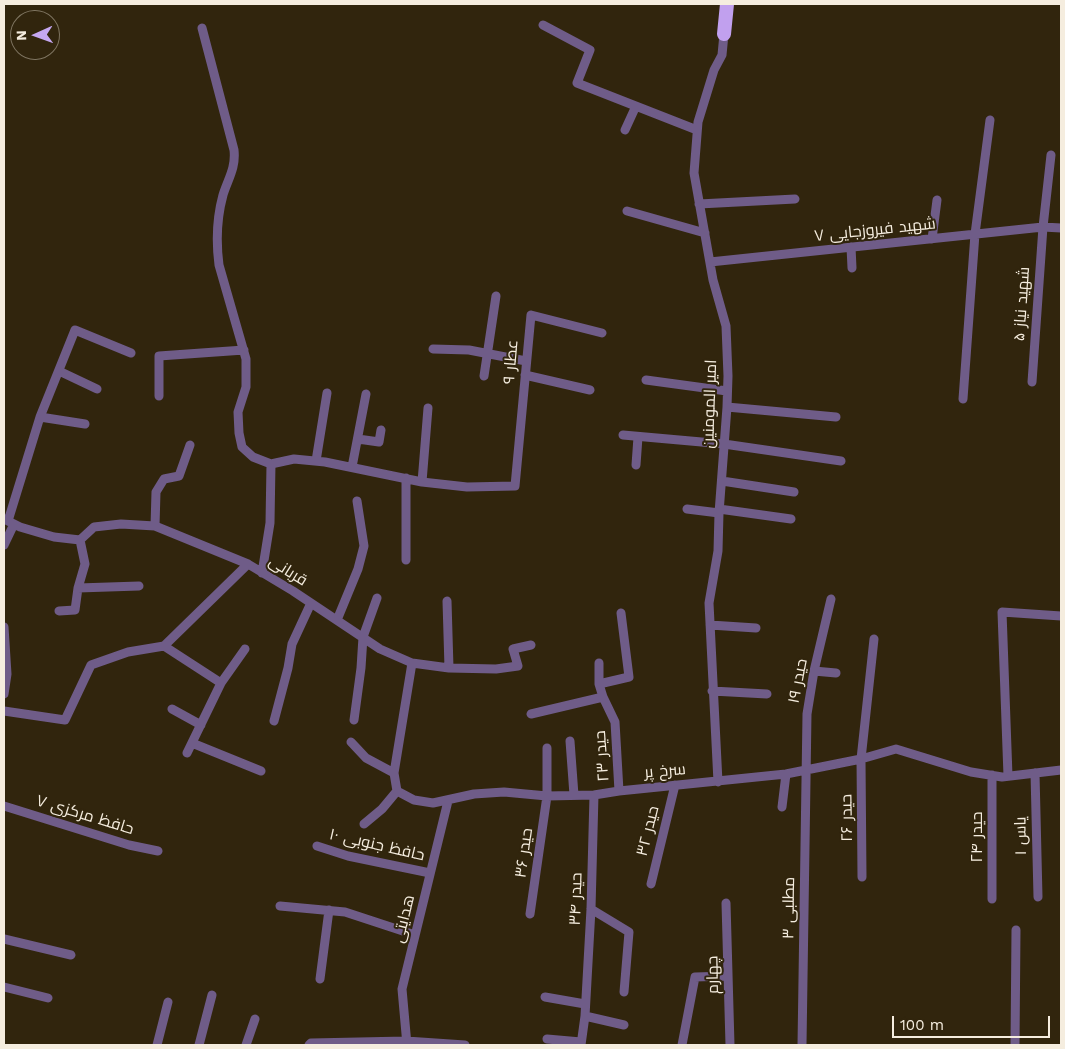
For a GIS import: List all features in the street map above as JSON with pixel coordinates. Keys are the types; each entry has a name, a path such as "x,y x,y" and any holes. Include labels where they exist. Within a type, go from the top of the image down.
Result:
{"highway":[{"path":"724,34 728,4"}],"street":[{"path":"543,25 590,50 577,83 697,130"},
{"path":"202,28 234,150 234,168 220,210 218,252 219,265 246,359 246,387 238,412 242,447 253,457 271,464 294,459 316,461 422,482 428,408"},
{"name":"امیر المومنین","path":"718,782 709,603 718,551 727,407 726,326 710,262 694,173 698,122 714,70 722,56 724,34"},
{"path":"626,130 636,106"},
{"path":"964,398 975,234 990,120"},
{"name":"شهید نیاز ۵","path":"1032,382 1043,227 1051,155"},
{"path":"699,204 795,199"},
{"path":"932,239 937,200"},
{"path":"627,211 704,233"},
{"name":"شهید فیروزجایی ۷","path":"710,262 1043,227 1061,228"},
{"path":"851,247 852,268"},
{"path":"484,376 496,296"},
{"name":"عطار ۹","path":"422,482 467,488 515,486 531,315 602,333"},
{"path":"4,545 9,521 40,417 75,330 131,353"},
{"path":"433,349 469,350 526,361"},
{"path":"159,396 159,356 244,350"},
{"path":"58,371 97,389"},
{"path":"525,375 590,390"},
{"path":"646,380 727,391"},
{"path":"316,461 327,393"},
{"path":"352,467 366,394"},
{"path":"727,407 836,417"},
{"path":"40,417 85,424"},
{"path":"358,439 379,442 381,430"},
{"path":"623,435 724,444 841,461"},
{"path":"636,465 638,436"},
{"path":"155,526 156,492 164,479 179,476 190,445"},
{"path":"262,573 270,523 271,464"},
{"path":"406,478 406,560"},
{"path":"722,481 794,492"},
{"path":"337,620 358,568 364,546 358,501"},
{"path":"686,509 791,519"},
{"path":"9,521 54,537 80,540 85,564 78,588 75,610 59,610"},
{"name":"قربانی","path":"80,540 94,527 121,524 155,526 248,564 380,649 412,663 449,668 496,669 518,666 513,648 531,645"},
{"path":"4,711 65,720 91,665 128,652 164,646 248,564"},
{"path":"78,588 139,586"},
{"path":"354,720 363,637 377,598"},
{"name":"حیدر ۱۹","path":"806,770 807,714 814,671 831,599"},
{"path":"447,601 449,668"},
{"path":"274,721 288,668 292,644 311,603"},
{"path":"1008,776 1002,612 1061,616"},
{"path":"599,684 629,677 621,613"},
{"path":"710,625 756,628"},
{"path":"4,627 7,674 4,694"},
{"name":"حیدر ۲۶","path":"862,878 861,759 874,639"},
{"path":"164,646 221,683"},
{"path":"187,754 221,683 245,649"},
{"path":"364,824 382,809 398,791 394,773 412,663"},
{"name":"حیدر ۲۳","path":"599,663 599,684 615,722 619,791"},
{"path":"814,671 836,673"},
{"path":"712,691 767,694"},
{"path":"531,714 603,697"},
{"path":"172,709 201,725"},
{"path":"570,741 574,795"},
{"path":"351,742 366,758 394,773"},
{"path":"192,743 260,771"},
{"name":"حیدر ۳۶","path":"530,914 547,796 547,748"},
{"name":"سرخ پر","path":"398,791 414,800 433,803 474,794 504,792 547,796 594,795 786,774 861,759 896,749 971,772 992,775 1008,776 1061,770"},
{"name":"مطلبی ۳","path":"802,1045 806,770"},
{"path":"782,807 786,774"},
{"name":"یاس ۱","path":"1035,774 1038,897"},
{"name":"حیدر ۲۴","path":"992,775 992,899"},
{"name":"حیدر ۳۲","path":"651,884 675,785"},
{"name":"حیدر ۳۴","path":"581,1043 585,1016 591,909 594,795"},
{"name":"هدایتی","path":"406,1043 402,988 448,801"},
{"name":"حافظ مرکزی ۷","path":"4,806 129,845 158,851"},
{"name":"حافظ جنوبی ۱۰","path":"318,846 348,856 430,873"},
{"name":"چهارم","path":"726,903 730,1045"},
{"path":"280,906 345,912 415,935"},
{"path":"591,909 629,932 624,992"},
{"path":"320,979 329,910"},
{"path":"1015,1045 1016,930"},
{"path":"4,939 72,955"},
{"path":"682,1045 695,977 728,976"},
{"path":"4,987 48,998"},
{"path":"199,1045 212,995"},
{"path":"545,997 585,1004"},
{"path":"157,1045 168,1002"},
{"path":"585,1016 624,1025"},
{"path":"246,1045 255,1019"},
{"path":"547,1039 581,1043"},
{"path":"309,1045 311,1043 465,1045"}]}
